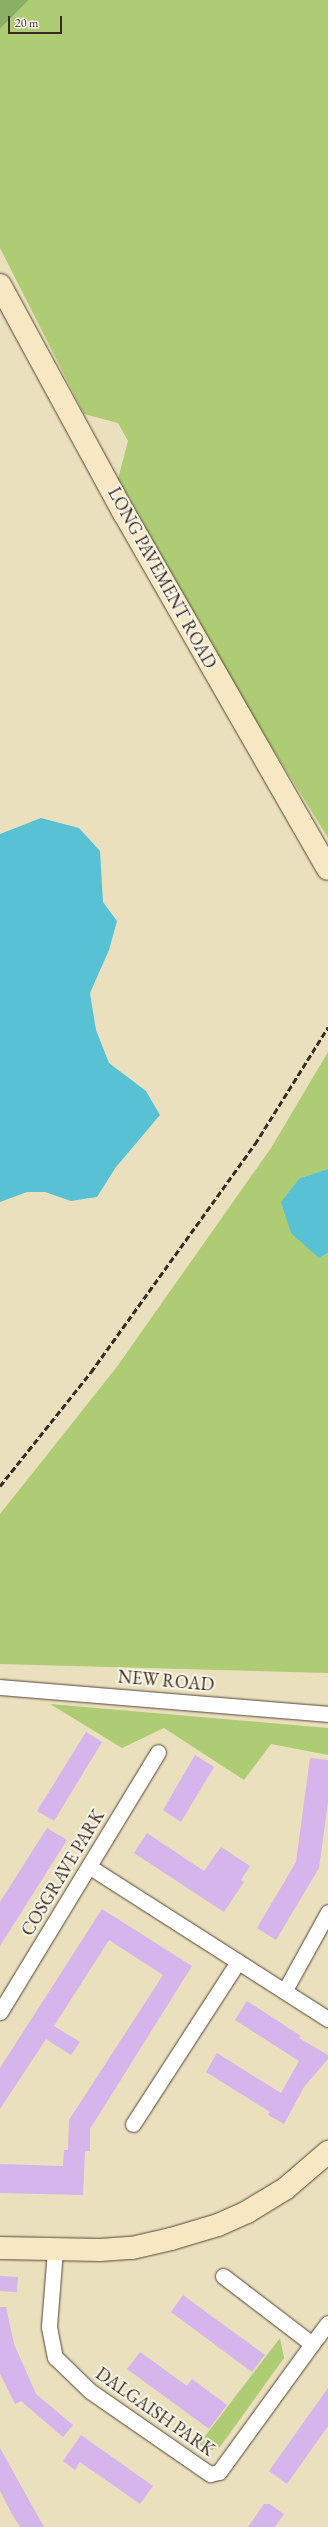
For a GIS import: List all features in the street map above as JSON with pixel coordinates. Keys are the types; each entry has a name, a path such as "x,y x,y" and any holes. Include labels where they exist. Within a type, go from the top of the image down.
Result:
{"main road":[{"name":"LONG PAVEMENT ROAD","path":"0,285 124,513 328,869"},
{"path":"0,2248 55,2250 132,2248 218,2225 247,2212 285,2189 328,2152"}],"street":[{"name":"NEW ROAD","path":"0,1686 328,1714"},
{"name":"COSGRAVE PARK","path":"0,2012 90,1867 158,1752"},
{"path":"90,1867 238,1962 285,1990 328,2019"},
{"path":"285,1990 328,1912"},
{"path":"133,2124 238,1962"},
{"name":"DALGAISH PARK","path":"55,2250 49,2327 55,2357 90,2391 210,2474 220,2472 328,2323"},
{"path":"223,2276 312,2344"}],"green space":[{"path":"0,0 29,0 0,29"},
{"path":"29,0 328,0 328,838 253,717 118,479 128,441 118,423 84,414 0,248 0,29"},
{"path":"328,1052 328,1169 300,1178 319,1258 328,1253 328,1673 0,1664 0,1514 116,1368 271,1148"},
{"path":"50,1704 328,1728 328,1755 271,1744 244,1780 164,1728 122,1748"},
{"path":"280,2338 284,2358 220,2447 211,2450 199,2444"}],"water":[{"path":"41,818 79,828 100,851 103,902 117,921 109,950 90,993 96,1030 109,1063 146,1091 160,1115 116,1167 97,1197 71,1201 45,1192 27,1192 0,1202 0,834"},
{"path":"328,1169 328,1253 319,1258 291,1233 281,1202 300,1178"}],"building":[{"path":"86,1732 102,1742 54,1821 37,1811"},
{"path":"195,1755 214,1767 181,1822 163,1810"},
{"path":"310,1758 328,1760 328,1802 319,1868 276,1940 257,1928 296,1862"},
{"path":"47,1828 67,1840 0,1946 0,1902"},
{"path":"147,1833 204,1871 221,1847 250,1866 241,1880 244,1882 224,1912 134,1853"},
{"path":"102,1909 192,1966 90,2129 90,2151 85,2151 83,2195 0,2193 0,2164 63,2166 64,2150 68,2150 69,2120 163,1975 109,1940 54,2026 80,2042 71,2055 46,2039 0,2109 0,2068"},
{"path":"247,2001 301,2036 299,2038 328,2055 328,2059 304,2087 284,2124 268,2115 270,2112 206,2072 217,2053 281,2093 299,2061 235,2020"},
{"path":"0,2276 18,2277 17,2292 0,2291"},
{"path":"183,2295 265,2355 252,2372 171,2312"},
{"path":"0,2307 6,2307 14,2344 36,2394 73,2425 63,2437 21,2401 15,2404 0,2374"},
{"path":"140,2352 187,2386 192,2379 227,2405 209,2429 127,2369"},
{"path":"328,2388 328,2426 287,2484 269,2471"},
{"path":"81,2435 153,2486 140,2504 80,2462 75,2470 63,2461"},
{"path":"0,2448 44,2527 20,2527 12,2514 0,2491"},
{"path":"264,2504 270,2504 284,2514 275,2527 248,2527"}],"railway":[{"path":"0,1486 91,1372 255,1144 328,1027"}]}
